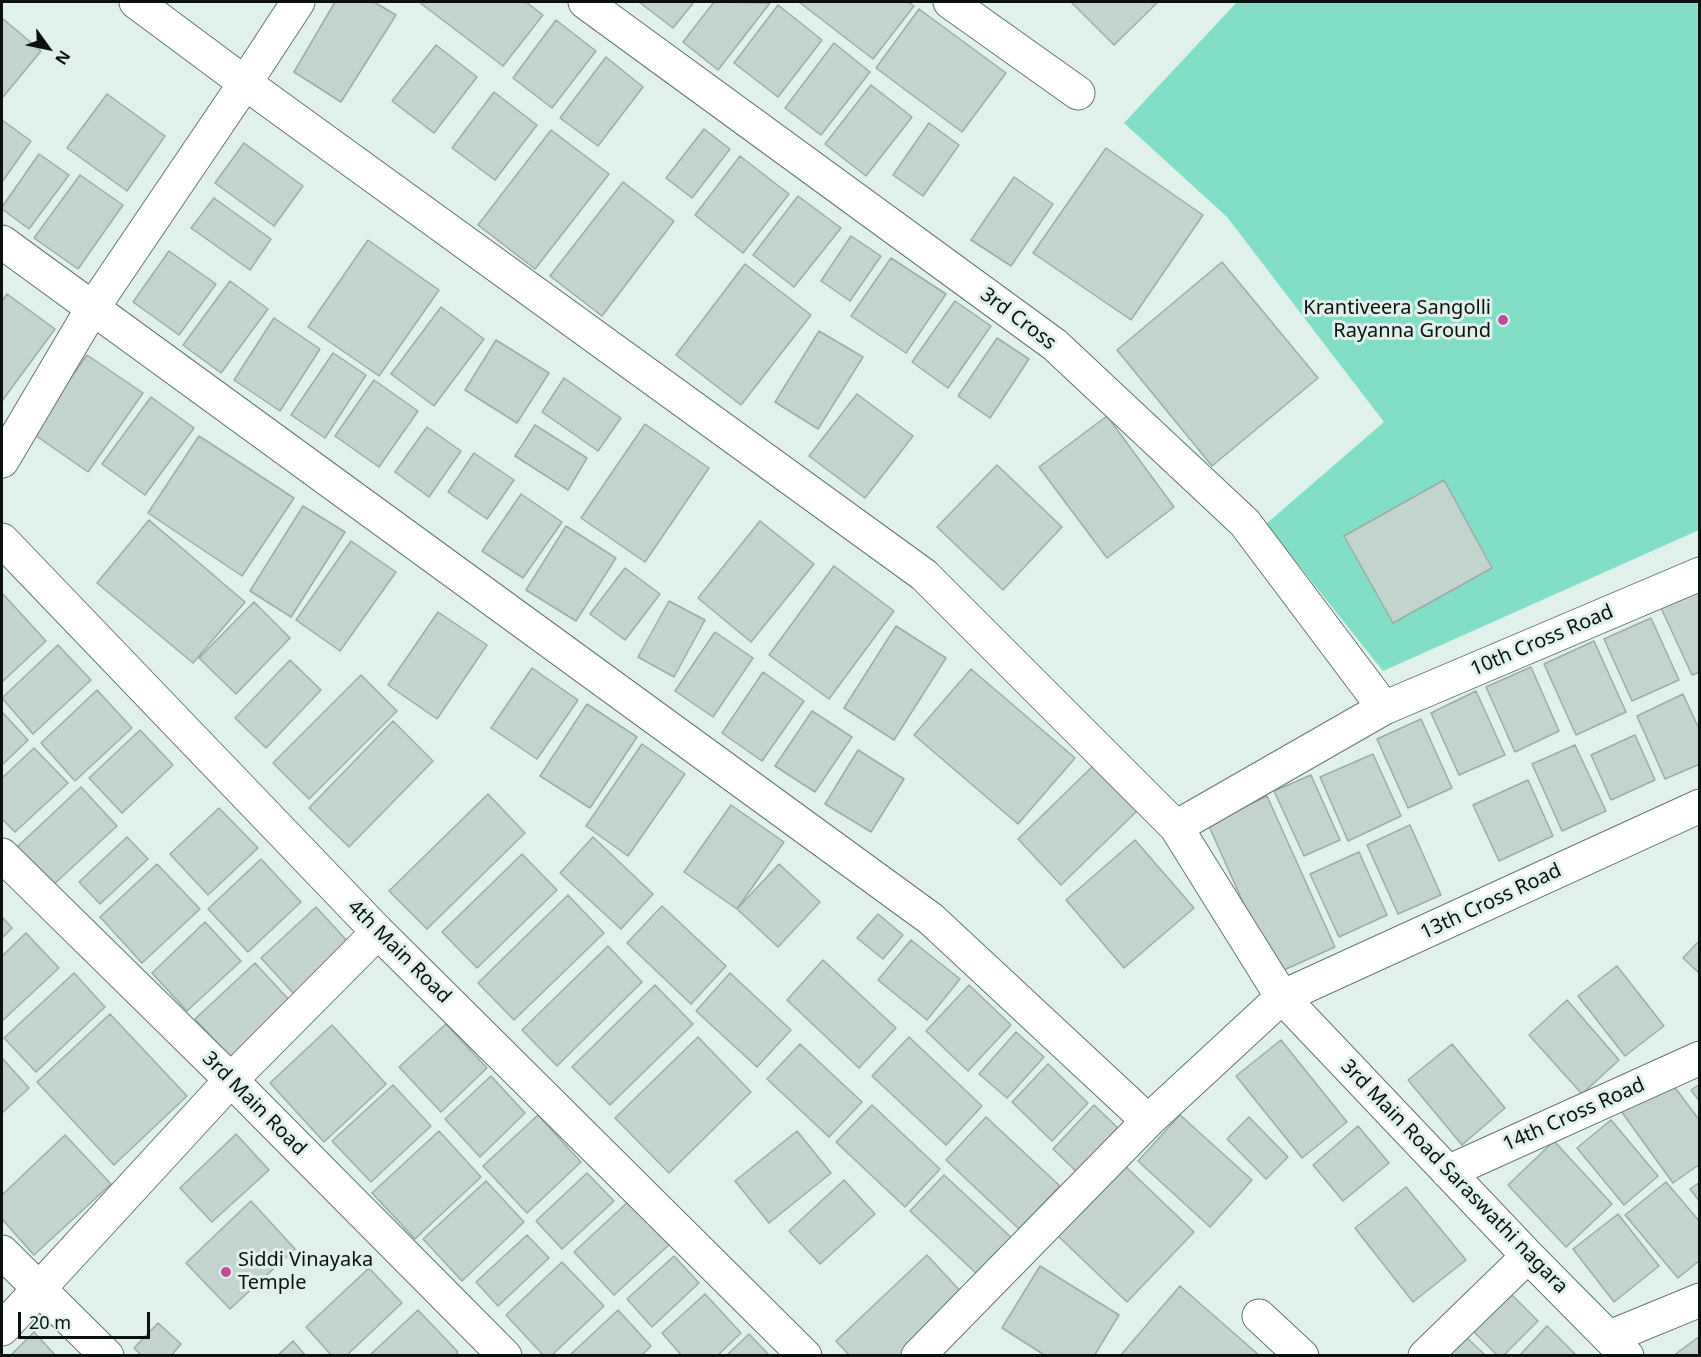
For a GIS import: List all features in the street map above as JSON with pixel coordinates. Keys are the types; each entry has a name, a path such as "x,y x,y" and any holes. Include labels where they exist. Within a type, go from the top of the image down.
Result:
{"street":[{"name":"3rd Main Road Saraswathi nagara","path":"136,2 924,575 1176,827 1282,997 1528,1256 1618,1346"},
{"path":"2,461 92,309 298,2"},
{"name":"3rd Cross","path":"585,2 1054,345 1245,523 1384,708"},
{"path":"950,2 1078,93"},
{"path":"2,242 931,919 1148,1121"},
{"name":"4th Main Road","path":"2,540 378,932 805,1356"},
{"name":"10th Cross Road","path":"1176,827 1384,708 1700,574"},
{"name":"13th Cross Road","path":"918,1356 1148,1121 1282,997 1700,806"},
{"name":"3rd Main Road","path":"2,855 231,1080 505,1356"},
{"path":"2,1329 231,1080 378,932"},
{"name":"14th Cross Road","path":"1448,1172 1700,1058"},
{"path":"2,1252 107,1356"},
{"path":"1425,1356 1528,1256"},
{"path":"1618,1346 1700,1300"},
{"path":"1259,1316 1302,1356"}],"green space":[{"name":"Krantiveera Sangolli Rayanna Ground","path":"1237,2 1699,2 1699,530 1383,671 1266,524 1384,422 1227,217 1124,123"}],"building":[{"path":"335,2 374,2 396,15 341,102 294,72"},
{"path":"419,2 526,2 543,15 503,66"},
{"path":"639,2 694,2 673,28"},
{"path":"714,2 770,3 718,70 683,42"},
{"path":"799,2 908,2 914,6 873,59"},
{"path":"1071,2 1158,2 1114,45"},
{"path":"778,5 822,40 778,97 734,63"},
{"path":"919,9 1006,73 962,132 876,68"},
{"path":"2,18 41,51 3,97 2,96"},
{"path":"556,20 596,51 552,108 513,78"},
{"path":"834,43 870,72 821,135 785,108"},
{"path":"436,45 477,77 434,133 392,101"},
{"path":"606,57 643,87 598,146 560,118"},
{"path":"871,85 912,117 866,176 825,144"},
{"path":"494,92 537,125 495,180 452,148"},
{"path":"107,94 165,136 127,191 67,148"},
{"path":"2,120 31,141 2,182"},
{"path":"929,123 959,145 923,196 893,175"},
{"path":"704,129 730,149 692,198 666,178"},
{"path":"551,130 609,174 535,269 478,225"},
{"path":"244,143 303,186 274,226 215,183"},
{"path":"1106,148 1203,215 1131,320 1033,253"},
{"path":"39,154 69,175 29,229 2,207"},
{"path":"740,156 789,194 743,253 695,215"},
{"path":"80,175 123,205 78,269 34,238"},
{"path":"1014,177 1053,204 1011,266 971,240"},
{"path":"623,182 674,221 602,316 550,276"},
{"path":"798,196 841,228 794,287 753,255"},
{"path":"214,198 271,239 250,270 191,228"},
{"path":"851,236 881,256 850,301 821,281"},
{"path":"368,240 439,290 379,376 308,327"},
{"path":"169,251 216,284 179,335 133,302"},
{"path":"891,258 946,294 906,353 851,316"},
{"path":"1222,262 1318,378 1212,466 1117,350"},
{"path":"745,264 811,315 741,405 676,355"},
{"path":"230,281 268,309 221,373 183,345"},
{"path":"7,294 55,329 2,401 2,301"},
{"path":"955,301 991,326 948,388 912,362"},
{"path":"441,307 484,339 434,406 391,374"},
{"path":"274,318 320,349 280,411 234,380"},
{"path":"819,331 863,357 818,429 775,402"},
{"path":"997,338 1029,359 990,418 958,396"},
{"path":"496,340 549,373 517,423 465,390"},
{"path":"333,353 366,375 325,438 291,415"},
{"path":"87,355 143,393 88,472 32,433"},
{"path":"564,378 621,418 598,451 542,412"},
{"path":"374,380 418,411 379,467 335,436"},
{"path":"857,394 913,436 865,498 809,456"},
{"path":"151,397 194,428 145,495 102,464"},
{"path":"1107,416 1174,507 1107,558 1039,467"},
{"path":"645,424 709,468 645,562 581,518"},
{"path":"535,425 587,458 568,490 515,456"},
{"path":"427,427 461,451 429,497 395,472"},
{"path":"199,436 294,498 242,576 148,513"},
{"path":"474,453 514,480 487,519 448,492"},
{"path":"997,465 1062,527 1003,590 937,527"},
{"path":"1444,480 1492,568 1393,623 1344,536"},
{"path":"521,494 562,522 523,578 482,551"},
{"path":"303,506 345,532 291,617 250,591"},
{"path":"149,520 245,602 193,663 97,583"},
{"path":"760,521 814,564 751,642 698,598"},
{"path":"566,526 616,558 576,621 526,590"},
{"path":"351,541 396,572 340,651 296,620"},
{"path":"834,566 894,611 829,699 769,655"},
{"path":"625,568 660,594 625,640 590,614"},
{"path":"1700,590 1700,672 1692,675 1661,608"},
{"path":"2,593 46,641 2,682"},
{"path":"669,601 705,620 674,677 638,657"},
{"path":"254,602 290,638 236,694 199,658"},
{"path":"438,612 487,645 437,719 388,685"},
{"path":"1651,618 1679,680 1632,701 1604,639"},
{"path":"896,626 946,658 894,740 844,708"},
{"path":"715,632 753,658 713,717 675,691"},
{"path":"1594,641 1626,712 1576,735 1544,664"},
{"path":"58,645 91,680 33,734 2,698"},
{"path":"290,660 321,690 266,748 235,718"},
{"path":"1531,667 1559,731 1515,752 1486,687"},
{"path":"532,668 578,700 537,759 491,728"},
{"path":"971,669 1075,758 1018,824 914,735"},
{"path":"763,672 804,701 762,761 722,733"},
{"path":"361,675 397,711 309,799 273,763"},
{"path":"97,690 132,728 75,781 41,743"},
{"path":"1476,691 1505,755 1459,775 1431,713"},
{"path":"1683,694 1700,731 1700,764 1665,779 1637,716"},
{"path":"587,704 637,737 590,808 540,776"},
{"path":"812,711 852,737 815,792 775,766"},
{"path":"2,712 28,740 2,765"},
{"path":"1421,719 1452,788 1408,808 1377,739"},
{"path":"393,721 433,761 349,847 309,808"},
{"path":"140,730 173,765 122,813 89,778"},
{"path":"1635,735 1655,780 1611,800 1591,755"},
{"path":"642,744 685,774 628,856 586,826"},
{"path":"1575,745 1606,811 1562,831 1532,764"},
{"path":"34,748 68,783 15,832 2,819 2,778"},
{"path":"858,750 904,779 871,832 825,804"},
{"path":"1373,754 1401,816 1348,841 1320,777"},
{"path":"1095,764 1139,809 1061,885 1018,839"},
{"path":"1311,775 1340,840 1304,856 1274,791"},
{"path":"1528,780 1553,836 1499,861 1473,805"},
{"path":"81,787 117,826 51,887 16,848"},
{"path":"488,794 525,833 427,929 389,891"},
{"path":"1267,796 1335,947 1275,974 1208,824"},
{"path":"731,805 784,842 737,909 684,872"},
{"path":"219,808 258,848 208,895 170,854"},
{"path":"1410,825 1441,895 1398,914 1367,845"},
{"path":"127,837 148,859 100,904 79,882"},
{"path":"593,837 653,894 621,929 560,873"},
{"path":"1135,840 1194,908 1124,968 1066,900"},
{"path":"1359,852 1387,915 1339,937 1310,874"},
{"path":"522,854 557,890 477,968 442,932"},
{"path":"261,859 301,902 248,952 208,909"},
{"path":"157,864 200,909 142,963 100,917"},
{"path":"779,864 820,902 778,947 737,909"},
{"path":"568,895 604,933 514,1020 478,983"},
{"path":"662,906 726,966 691,1004 627,943"},
{"path":"316,907 350,944 295,995 261,958"},
{"path":"878,914 903,935 883,959 857,938"},
{"path":"2,917 12,928 2,938"},
{"path":"205,922 241,961 187,1011 152,973"},
{"path":"26,933 59,968 2,1021 2,956"},
{"path":"911,940 960,979 927,1020 878,980"},
{"path":"1700,940 1700,974 1683,958"},
{"path":"608,946 642,982 557,1066 522,1030"},
{"path":"823,960 896,1028 859,1068 787,1000"},
{"path":"255,963 291,1002 231,1058 195,1019"},
{"path":"1617,966 1664,1026 1625,1056 1578,996"},
{"path":"74,973 105,1007 36,1072 4,1038"},
{"path":"730,973 791,1030 757,1067 696,1011"},
{"path":"655,985 693,1024 610,1105 572,1067"},
{"path":"969,985 1011,1025 968,1071 926,1031"},
{"path":"1567,1000 1619,1060 1582,1094 1529,1035"},
{"path":"110,1014 187,1096 114,1165 37,1082"},
{"path":"446,1024 487,1068 441,1112 399,1067"},
{"path":"332,1025 386,1084 324,1142 270,1083"},
{"path":"1016,1032 1044,1057 1007,1098 979,1074"},
{"path":"698,1037 751,1092 669,1173 615,1118"},
{"path":"909,1037 982,1106 946,1145 872,1076"},
{"path":"1281,1040 1347,1122 1302,1158 1236,1076"},
{"path":"800,1044 862,1102 829,1137 767,1079"},
{"path":"1452,1044 1505,1108 1462,1145 1408,1080"},
{"path":"2,1058 29,1088 2,1113"},
{"path":"1048,1064 1088,1103 1052,1141 1012,1102"},
{"path":"491,1076 525,1113 480,1157 445,1119"},
{"path":"1667,1077 1700,1121 1700,1164 1673,1183 1621,1111"},
{"path":"1700,1084 1700,1102 1691,1090"},
{"path":"393,1085 431,1126 371,1182 332,1141"},
{"path":"872,1105 940,1169 905,1207 836,1142"},
{"path":"1094,1105 1119,1129 1078,1173 1053,1149"},
{"path":"538,1115 581,1162 527,1213 483,1166"},
{"path":"1180,1115 1252,1180 1210,1227 1138,1161"},
{"path":"986,1117 1060,1186 1019,1229 946,1160"},
{"path":"1249,1117 1288,1157 1266,1179 1227,1139"},
{"path":"1611,1120 1658,1176 1624,1205 1577,1148"},
{"path":"1358,1126 1389,1163 1343,1201 1313,1165"},
{"path":"439,1131 481,1177 415,1239 372,1193"},
{"path":"797,1131 831,1173 769,1223 735,1181"},
{"path":"236,1134 269,1170 212,1222 180,1188"},
{"path":"65,1135 111,1184 34,1255 2,1219 2,1195"},
{"path":"1554,1141 1612,1204 1566,1247 1508,1185"},
{"path":"1123,1164 1194,1232 1127,1302 1056,1234"},
{"path":"587,1173 614,1201 562,1249 536,1221"},
{"path":"944,1175 1013,1239 979,1276 910,1211"},
{"path":"844,1180 875,1214 820,1264 789,1231"},
{"path":"486,1181 524,1222 462,1281 423,1239"},
{"path":"1666,1182 1700,1222 1700,1260 1678,1278 1625,1215"},
{"path":"1700,1182 1700,1202 1690,1189"},
{"path":"1406,1187 1466,1260 1413,1302 1355,1228"},
{"path":"630,1200 670,1244 614,1295 574,1252"},
{"path":"251,1201 295,1249 230,1309 186,1263"},
{"path":"1618,1214 1659,1266 1614,1302 1573,1249"},
{"path":"527,1235 549,1258 498,1306 476,1282"},
{"path":"927,1255 964,1295 900,1356 850,1356 836,1341"},
{"path":"674,1256 699,1283 652,1327 627,1299"},
{"path":"562,1262 604,1306 551,1356 544,1356 506,1315"},
{"path":"1040,1266 1119,1315 1094,1356 1046,1356 1002,1328"},
{"path":"369,1268 402,1303 346,1356 332,1356 306,1327"},
{"path":"1180,1286 1260,1356 1120,1356"},
{"path":"1510,1293 1538,1321 1503,1356 1498,1356 1472,1330"},
{"path":"705,1294 741,1333 717,1356 682,1356 662,1333"},
{"path":"418,1310 458,1352 455,1356 369,1356"},
{"path":"618,1310 651,1346 641,1356 569,1356"},
{"path":"158,1323 181,1344 171,1356 142,1356 134,1348"},
{"path":"1547,1326 1577,1356 1519,1356"},
{"path":"34,1332 56,1356 10,1356"},
{"path":"749,1334 770,1356 726,1356"},
{"path":"1465,1336 1486,1356 1446,1356"},
{"path":"1700,1336 1700,1356 1673,1356"},
{"path":"293,1341 306,1356 277,1356"}],"place":[{"name":"Krantiveera Sangolli Rayanna Ground","path":"1503,320"},
{"name":"Siddi Vinayaka Temple","path":"226,1272"}]}
